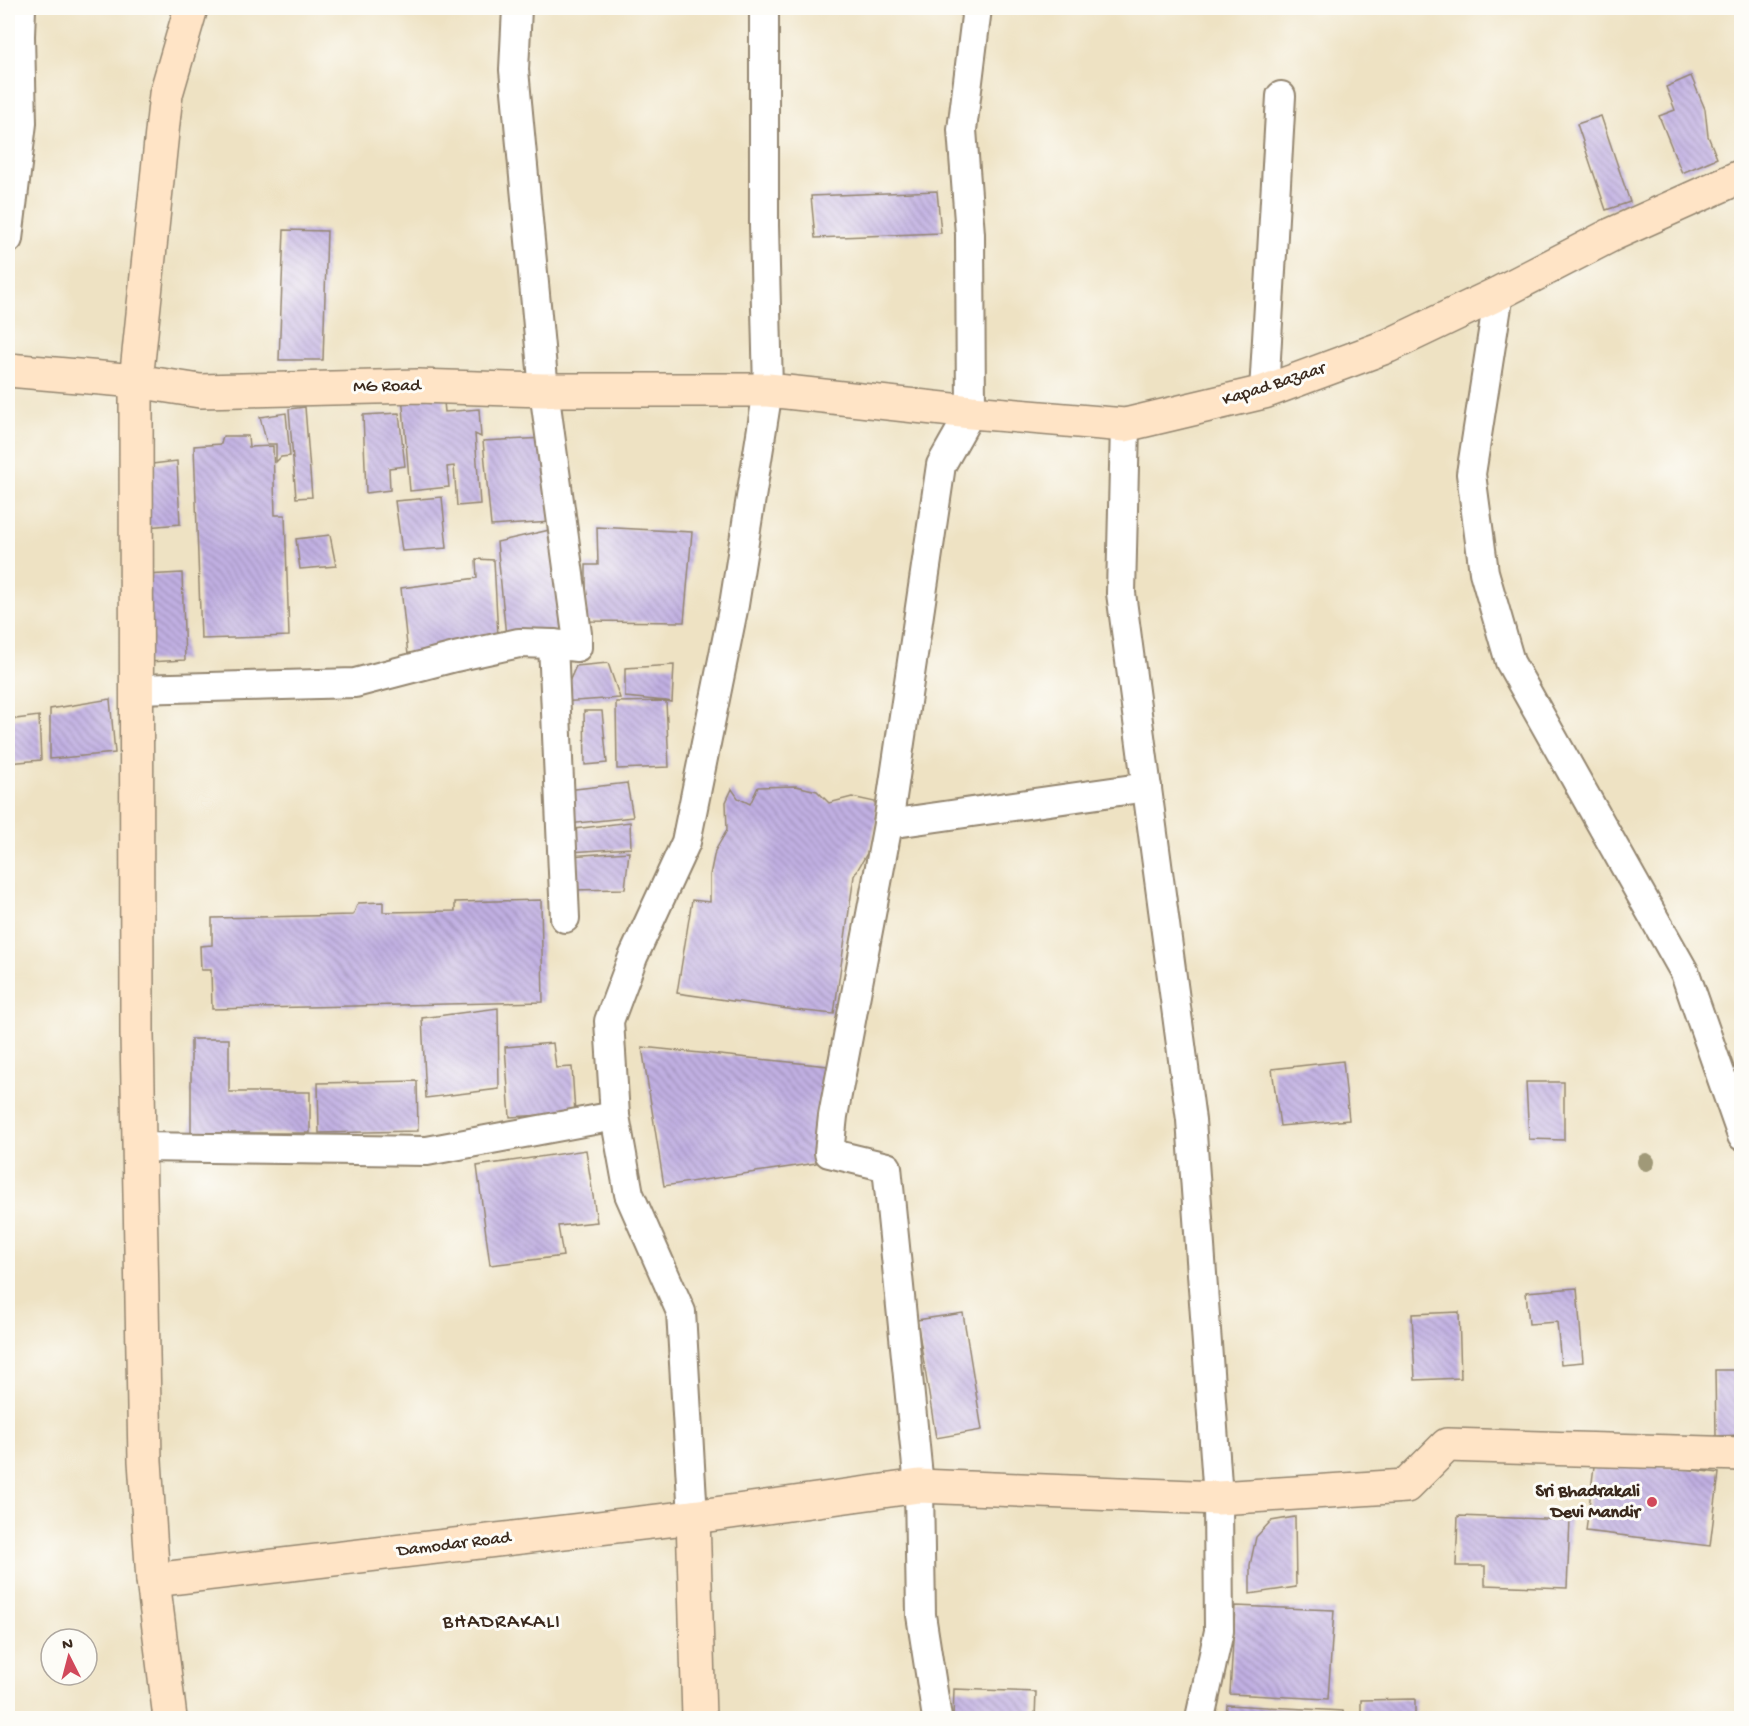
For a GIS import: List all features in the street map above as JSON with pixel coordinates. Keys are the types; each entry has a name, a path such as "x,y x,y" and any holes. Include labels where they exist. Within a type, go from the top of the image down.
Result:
{"street":[{"path":"8,239 22,123 21,8"},
{"path":"170,1719 153,1580 145,1461 139,1147 136,381 166,94 191,8"},
{"path":"136,689 355,683 519,643 577,647 544,390 514,70 517,8"},
{"path":"699,1719 693,1517 681,1311 629,1194 615,1116 609,1021 633,957 686,842 734,605 768,390 764,225 764,8"},
{"path":"937,1719 921,1615 919,1486 887,1167 829,1153 888,824 941,465 971,412 970,234 962,130 977,8"},
{"path":"1264,392 1281,96"},
{"name":"Kapad Bazaar","path":"768,390 971,412 1125,425 1264,392 1388,346 1499,293 1613,234 1742,176"},
{"path":"1499,293 1471,474 1484,572 1510,662 1685,973 1742,1136"},
{"name":"MG Road","path":"8,370 136,381 200,391 418,386 544,390 768,390"},
{"path":"1125,425 1121,593 1191,1120 1218,1498 1219,1631 1200,1719"},
{"path":"553,644 565,918"},
{"path":"888,824 1147,787"},
{"path":"139,1147 427,1151 615,1116"},
{"name":"Damodar Road","path":"153,1580 693,1517 919,1486 1218,1498 1406,1486 1447,1445 1742,1454"}],"building":[{"path":"1691,76 1705,109 1708,136 1717,158 1682,173 1659,116 1675,110 1666,87"},
{"path":"1601,116 1630,202 1606,210 1577,124"},
{"path":"937,191 941,233 815,238 811,196"},
{"path":"284,230 327,231 323,360 279,360"},
{"path":"443,392 445,412 479,409 481,437 475,434 480,504 457,506 454,466 447,467 449,487 410,491 402,395"},
{"path":"305,407 312,497 296,498 289,409"},
{"path":"286,413 290,456 281,457 276,462 276,444 267,444 260,417"},
{"path":"399,413 405,466 389,468 390,490 366,493 363,415"},
{"path":"223,436 248,436 249,447 273,446 275,515 285,515 289,636 201,639 194,446 221,444"},
{"path":"545,438 552,522 491,526 483,441"},
{"path":"177,461 180,524 147,527 144,465"},
{"path":"442,497 447,548 402,551 395,501"},
{"path":"597,527 692,532 684,622 586,621 586,565 598,565"},
{"path":"554,529 561,630 506,637 497,542"},
{"path":"330,535 336,566 300,569 296,539"},
{"path":"476,559 494,560 498,637 408,655 401,588 477,578"},
{"path":"182,573 185,660 148,662 145,575"},
{"path":"608,663 620,698 560,702 576,666"},
{"path":"674,665 672,702 625,697 625,668"},
{"path":"110,699 115,753 50,759 50,709"},
{"path":"666,701 669,767 617,769 616,702"},
{"path":"584,711 602,711 607,763 585,765"},
{"path":"39,716 41,760 8,763 8,720"},
{"path":"627,783 633,817 568,824 567,790"},
{"path":"796,786 817,791 829,803 852,797 875,802 877,818 870,848 854,876 834,1014 677,993 692,900 710,902 710,875 715,851 727,830 726,802 732,789 738,798 750,804 758,787"},
{"path":"630,822 631,848 570,852 566,830"},
{"path":"629,852 625,889 571,890 568,856"},
{"path":"541,900 543,1002 212,1009 211,970 201,970 200,946 212,945 212,918 353,915 358,903 383,902 383,912 455,911 455,902"},
{"path":"498,1008 499,1089 426,1098 422,1018"},
{"path":"191,1039 229,1039 229,1092 310,1092 310,1133 191,1133"},
{"path":"553,1043 556,1068 572,1067 575,1113 510,1117 505,1047"},
{"path":"642,1047 828,1066 816,1163 664,1186"},
{"path":"1343,1061 1349,1120 1280,1126 1272,1069"},
{"path":"417,1081 418,1131 319,1133 318,1083"},
{"path":"1526,1082 1564,1082 1564,1140 1529,1139"},
{"path":"586,1150 597,1222 558,1226 563,1256 490,1265 477,1166"},
{"path":"1577,1288 1583,1362 1561,1364 1557,1322 1529,1324 1526,1292"},
{"path":"1459,1312 1461,1378 1415,1380 1412,1314"},
{"path":"963,1313 982,1430 936,1438 917,1320"},
{"path":"1715,1370 1742,1370 1742,1435 1716,1436"},
{"name":"Sri Bhadrakali Devi Mandir","path":"1595,1458 1719,1473 1710,1546 1586,1531"},
{"path":"1458,1516 1570,1520 1567,1588 1485,1585 1485,1566 1456,1566"},
{"path":"1295,1517 1296,1587 1250,1594 1250,1565 1256,1537 1271,1521"},
{"path":"1235,1606 1334,1610 1328,1699 1230,1694"},
{"path":"954,1689 1036,1692 1035,1718 953,1718"},
{"path":"1415,1699 1415,1718 1361,1718 1361,1700"},
{"path":"1227,1705 1343,1711 1344,1718 1226,1718"}],"place":[{"name":"Sri Bhadrakali Devi Mandir","path":"1652,1502"}],"district":[{"name":"BHADRAKALI","path":"502,1623"}]}
